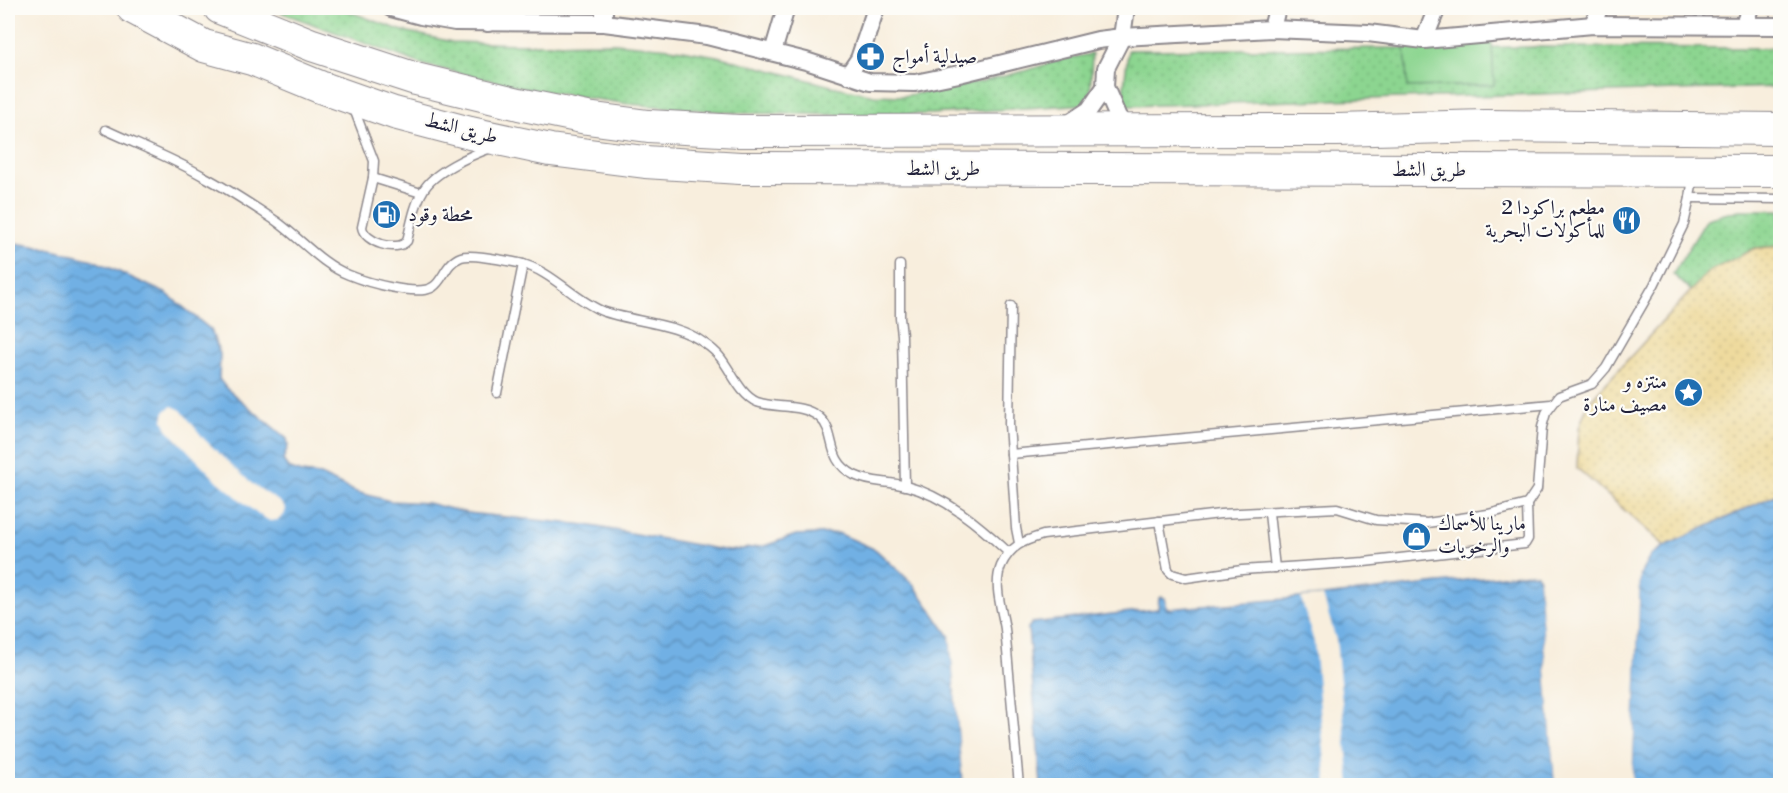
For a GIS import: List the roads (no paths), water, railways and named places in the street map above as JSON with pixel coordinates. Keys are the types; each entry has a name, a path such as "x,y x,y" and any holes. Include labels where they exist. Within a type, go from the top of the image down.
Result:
{"highway":[{"name":"طريق الشط","path":"133,8 204,46 252,59 394,113 550,150 645,162 740,168 1692,184 1780,171"},
{"name":"طريق الشط","path":"219,8 312,45 416,79 587,118 648,126 739,131 1337,130 1486,126 1780,129"}],"street":[{"path":"391,8 455,22 490,15 604,15 773,52 870,82 915,83 1090,42 1122,37 1272,29 1368,33 1424,40 1593,25 1780,26"},
{"path":"773,52 786,8"},
{"path":"848,75 859,58 876,8"},
{"path":"1051,129 1078,119 1098,100 1105,87 1106,68 1122,37 1126,8"},
{"path":"1272,29 1278,8"},
{"path":"1424,40 1437,8"},
{"path":"1593,25 1599,8"},
{"path":"1744,25 1750,8"},
{"path":"1090,42 1099,52 1106,68"},
{"path":"1105,87 1118,117 1130,130"}],"lane":[{"path":"349,97 373,154 373,178 362,227 363,233 370,240 396,247 405,243 421,193 431,181 470,157 488,149 516,142"},
{"path":"106,130 202,175 277,222 323,259 347,274 403,289 422,290 434,287 451,262 464,255 523,264 552,279 576,297 601,310 680,331 701,340 719,355 743,389 756,402 794,406 818,416 826,425 837,463 853,474 870,481 905,486 929,494 969,519 1008,552"},
{"path":"373,178 421,193"},
{"path":"1159,521 1168,570 1172,574 1186,578 1275,568 1364,562 1525,544 1528,539 1527,504 1538,489 1542,427 1546,413 1559,396 1592,384 1606,368 1654,285 1684,224 1692,184 1780,199"},
{"path":"497,393 523,264"},
{"path":"900,265 905,486"},
{"path":"1011,306 1009,424 1019,543"},
{"path":"1011,454 1551,404"},
{"path":"1019,786 1004,627 998,591 1000,568 1008,552 1019,543 1043,535 1220,514 1337,508 1376,520 1427,523 1470,517 1527,504"},
{"path":"1269,513 1275,568"}],"water":[{"path":"8,242 93,260 167,294 211,330 220,354 219,379 226,388 287,439 288,446 283,460 288,468 301,473 320,475 356,492 390,501 428,503 467,513 586,525 729,551 764,546 796,535 838,533 876,550 914,585 950,637 963,785 8,786"},
{"path":"1780,493 1780,785 1632,785 1640,575 1651,555 1665,546"},
{"path":"1529,573 1537,574 1539,580 1555,785 1041,785 1028,628 1032,623 1158,609 1159,598 1162,597 1165,598 1167,609 1323,596"}],"place":[{"name":"صيدلية أمواج","path":"871,57"},
{"name":"محطة وقود","path":"387,215"},
{"name":"مطعم براكودا 2 للمأكولات البحرية","path":"1626,220"},
{"name":"منتزه و مصيف منارة","path":"1688,393"},
{"name":"مارينا للأسماك والرخويات","path":"1417,536"}]}
